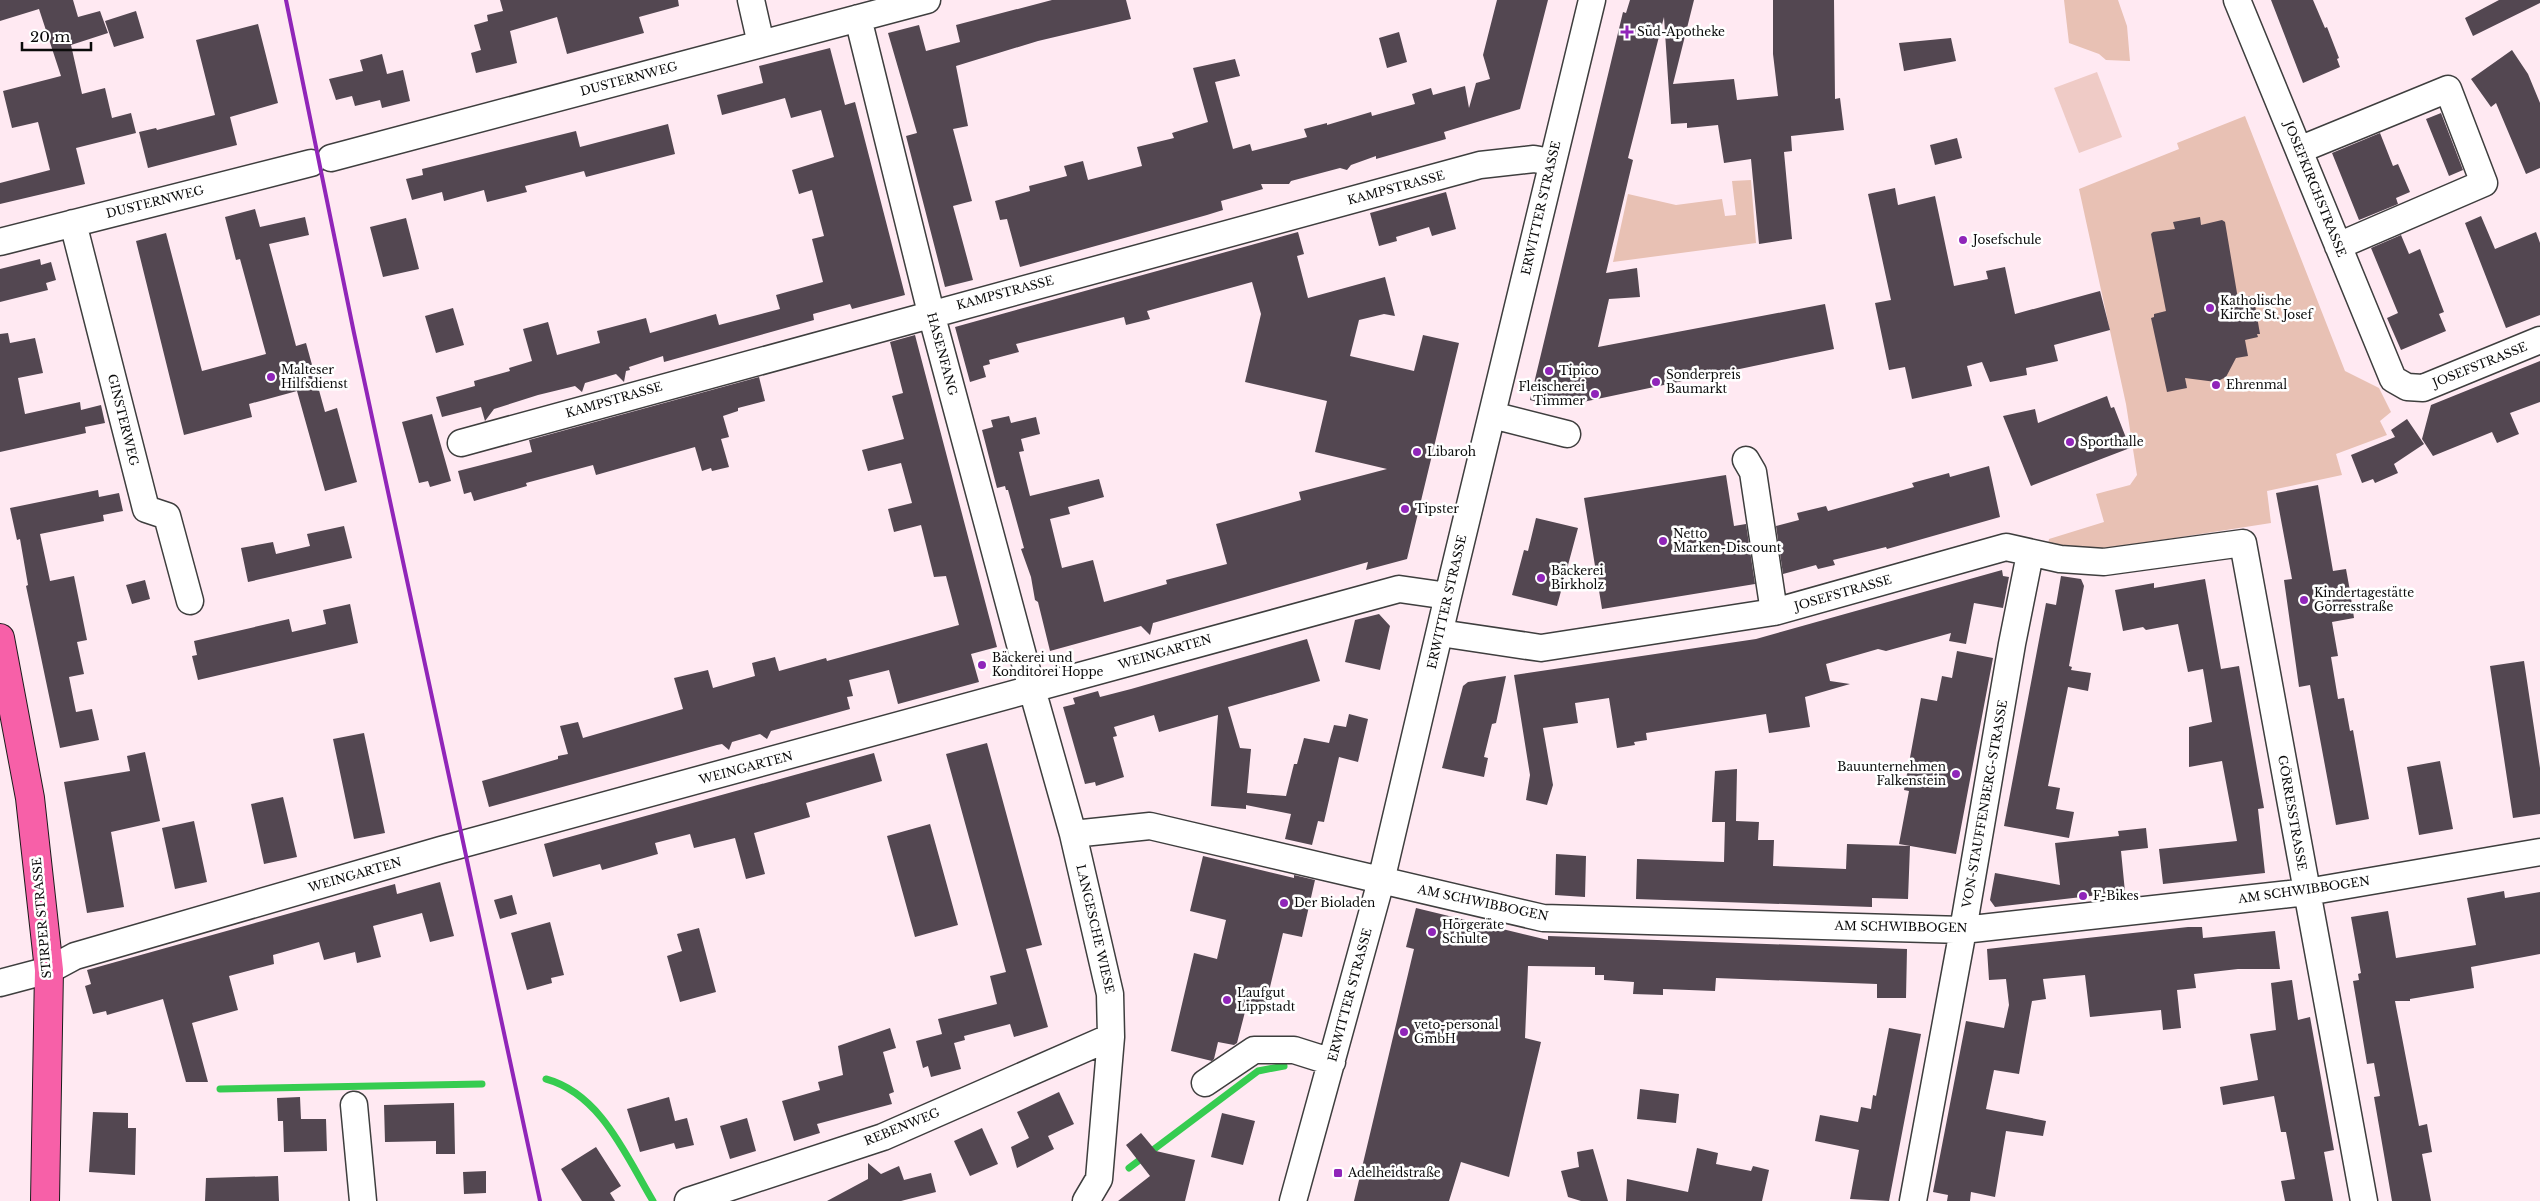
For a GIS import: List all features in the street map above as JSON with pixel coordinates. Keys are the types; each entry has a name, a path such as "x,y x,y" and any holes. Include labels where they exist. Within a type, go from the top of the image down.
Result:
{"main road":[{"name":"STIRPER STRASSE","path":"0,638 30,798 49,970 45,1201"}],"street":[{"path":"751,0 761,44"},
{"name":"DUSTERNWEG","path":"0,242 321,160 927,0"},
{"name":"ERWITTER STRASSE","path":"1294,1201 1382,881 1551,162 1592,0"},
{"name":"JOSEFKIRCHSTRASSE","path":"2237,0 2393,379"},
{"name":"HASENFANG","path":"858,18 931,313 1032,690"},
{"path":"2299,150 2448,89 2484,183 2338,246"},
{"name":"KAMPSTRASSE","path":"461,443 931,313 1480,165 1534,159 1551,162"},
{"name":"GINSTERWEG","path":"73,223 146,509 167,516 190,601"},
{"name":"JOSEFSTRASSE","path":"2393,379 2407,388 2423,388 2540,340"},
{"path":"1492,415 1567,434"},
{"path":"1746,460 1753,472 1774,612"},
{"name":"JOSEFSTRASSE","path":"1440,633 1541,648 1774,612 2006,547 2030,554 2104,562 2243,543"},
{"name":"GÖRRESSTRASSE","path":"2243,543 2364,1201"},
{"name":"VON-STAUFFENBERG-STRASSE","path":"1913,1201 1963,930 2012,644 2030,554"},
{"name":"WEINGARTEN","path":"0,983 49,970 75,956 441,850 1032,690 1399,588 1448,596"},
{"name":"LANGESCHE WIESE","path":"1032,690 1073,834 1110,994 1111,1037 1099,1179 1086,1201"},
{"name":"AM SCHWIBBOGEN","path":"1073,834 1150,826 1543,918 1963,930 2307,892 2540,852"},
{"name":"REBENWEG","path":"688,1201 883,1137 1111,1037"},
{"path":"1205,1083 1254,1050 1294,1050 1332,1062"},
{"path":"354,1105 364,1201"}],"shaded area":[{"path":"2064,0 2118,0 2127,26 2130,61 2106,60 2099,54 2069,43"},
{"path":"2097,72 2122,137 2079,153 2054,88"},
{"path":"2245,116 2345,371 2379,388 2391,412 2380,421 2387,435 2336,454 2342,475 2267,491 2271,523 2091,551 2048,545 2049,539 2104,522 2096,494 2130,485 2137,475 2126,404 2079,189 2179,149 2177,143"},
{"path":"1751,180 1756,243 1613,262 1628,194 1676,205 1722,199 1725,216 1736,215 1732,181"}],"building":[{"path":"0,0 73,0 78,17 100,11 108,33 71,45 82,94 105,88 112,118 131,113 136,133 76,148 85,184 0,204 0,183 50,170 38,122 12,128 3,91 61,76 39,9 0,21"},
{"path":"500,0 678,0 679,6 639,17 644,33 567,54 557,17 510,31 517,63 476,73 471,53 481,50 474,25 488,21 487,15 503,11"},
{"path":"1052,0 1126,0 1131,19 1038,41 956,66 968,126 953,129 972,201 953,206 973,280 945,287 906,136 917,133 888,33 919,25 926,51 960,42 956,25"},
{"path":"1497,0 1548,0 1520,109 1444,132 1446,139 1376,159 1376,156 1351,165 1347,170 1340,168 1291,181 1289,184 1261,184 1263,189 1221,201 1223,210 1020,267 1007,219 1000,220 995,201 1030,191 1029,186 1067,176 1064,166 1083,161 1088,180 1142,166 1137,147 1174,138 1172,133 1208,122 1193,68 1235,59 1240,76 1215,82 1233,149 1250,144 1252,151 1307,137 1304,129 1327,123 1327,125 1371,112 1372,116 1415,104 1412,94 1431,88 1433,95 1465,86 1469,108 1476,83 1490,79 1483,55"},
{"path":"1630,0 1694,0 1673,84 1734,79 1737,100 1778,96 1773,54 1773,0 1834,0 1835,99 1840,98 1844,130 1791,136 1792,151 1784,152 1792,239 1759,244 1751,159 1724,163 1718,125 1687,128 1687,123 1671,124 1664,17 1628,158 1633,160 1606,273 1637,268 1640,297 1609,299 1598,347 1825,304 1834,349 1564,406 1541,403 1530,400 1623,12 1626,13"},
{"path":"2271,0 2313,0 2325,28 2327,27 2339,58 2337,59 2340,67 2303,83"},
{"path":"2499,0 2540,0 2540,3 2473,36 2465,18"},
{"path":"136,11 144,38 114,47 105,21"},
{"path":"258,24 278,103 230,117 237,145 148,168 139,132 156,128 157,130 215,115 196,40"},
{"path":"1399,32 1407,62 1387,68 1379,38"},
{"path":"1951,38 1956,61 1904,71 1899,43"},
{"path":"830,48 845,105 855,102 905,295 852,309 850,304 813,314 814,320 664,362 663,356 629,367 630,370 626,371 624,382 616,374 585,383 582,392 575,386 538,395 494,409 485,421 481,407 442,417 436,397 475,386 474,381 510,371 509,368 532,361 523,329 548,322 557,355 600,343 597,331 646,318 650,333 716,314 719,325 780,309 776,295 823,282 812,239 824,236 812,190 799,194 792,170 834,157 821,110 791,118 785,98 722,115 717,95 763,83 759,66"},
{"path":"2512,50 2528,74 2540,103 2540,168 2526,174 2496,103 2491,107 2471,79"},
{"path":"382,54 387,74 403,70 410,101 382,108 380,100 355,106 352,96 336,100 329,79 363,71 360,60"},
{"path":"2441,113 2463,170 2449,176 2426,119"},
{"path":"668,124 675,154 586,177 584,171 525,186 527,192 487,202 484,190 444,201 442,192 412,200 406,179 423,175 422,169 576,131 580,147"},
{"path":"2380,133 2393,166 2398,164 2410,192 2396,198 2398,204 2359,220 2332,153"},
{"path":"1957,138 1962,158 1935,165 1930,145"},
{"path":"1895,188 1898,205 1935,196 1954,286 1988,279 1986,271 2005,267 2015,314 2100,291 2110,330 2054,345 2058,361 2026,368 2027,375 1990,382 1982,362 1967,366 1972,386 1912,399 1905,367 1889,370 1875,303 1891,300 1868,194"},
{"path":"1446,192 1456,229 1432,236 1429,227 1396,237 1397,241 1379,246 1370,213"},
{"path":"255,209 260,227 305,217 309,235 269,244 296,346 306,343 325,412 337,408 357,482 325,491 297,391 249,404 252,417 184,435 136,241 166,233 202,371 266,354 240,259 236,260 225,217"},
{"path":"2481,216 2495,249 2536,232 2540,243 2540,315 2506,328 2465,223"},
{"name":"Katholische Kirche St. Josef","path":"2200,217 2201,225 2222,220 2225,222 2238,299 2250,296 2251,300 2254,299 2260,334 2257,334 2258,337 2245,340 2248,356 2236,358 2226,377 2216,382 2185,378 2187,388 2167,392 2151,318 2154,317 2154,314 2166,311 2151,234 2153,232 2175,229 2173,222"},
{"path":"406,218 419,269 383,277 370,227"},
{"path":"1298,232 1304,254 1297,256 1308,298 1385,277 1395,316 1384,314 1359,320 1350,356 1414,371 1423,335 1459,343 1407,559 1366,570 1368,562 1153,623 1150,635 1141,626 1050,651 1038,602 1035,600 1031,577 1021,549 1024,548 1008,490 1006,490 1005,486 997,488 982,430 993,427 991,420 1009,416 1011,423 1036,417 1040,434 1021,439 1024,451 1019,452 1030,496 1099,479 1104,497 1068,507 1070,514 1050,519 1062,568 1093,560 1104,602 1167,584 1166,580 1227,564 1216,524 1301,500 1299,492 1387,469 1315,452 1327,401 1245,382 1261,314 1252,282 1147,311 1150,319 1126,325 1124,317 1016,344 1019,352 989,360 990,364 983,366 986,377 970,382 955,327"},
{"path":"2401,235 2409,254 2420,249 2444,312 2439,314 2446,331 2401,350 2387,318 2398,313 2371,248"},
{"path":"40,259 41,265 51,262 56,280 46,283 48,290 0,302 0,269"},
{"path":"453,308 464,345 436,353 425,316"},
{"path":"8,333 10,343 35,338 43,373 18,378 25,414 80,402 81,410 101,405 105,423 85,427 86,433 0,452 0,334"},
{"path":"915,335 997,647 971,654 979,682 898,704 889,670 849,680 853,696 847,697 850,709 771,731 767,739 760,734 732,742 729,750 722,744 717,745 489,807 482,781 558,759 558,756 568,754 560,726 578,722 583,738 683,709 674,678 708,670 713,688 755,676 752,663 775,657 779,671 826,658 827,661 959,625 946,576 934,577 921,525 894,532 888,509 912,503 901,463 868,471 862,450 904,439 892,396 903,393 890,342"},
{"path":"2540,361 2540,402 2510,413 2519,434 2497,443 2492,432 2433,456 2422,439 2431,405"},
{"path":"759,377 765,401 738,408 738,411 723,416 729,437 721,439 729,467 712,471 711,468 702,471 695,447 596,475 593,465 526,483 527,486 474,501 471,492 464,494 458,471 532,452 529,440"},
{"name":"Sporthalle","path":"2107,396 2111,408 2114,407 2130,448 2031,486 2003,416 2035,409 2038,423"},
{"path":"432,414 451,481 430,487 428,481 419,483 402,422"},
{"path":"2407,419 2424,444 2394,464 2398,473 2375,483 2373,479 2362,483 2351,455 2395,437 2391,430"},
{"path":"1989,466 2000,517 1887,549 1886,547 1833,560 1835,565 1818,569 1816,565 1783,574 1776,526 1799,520 1797,513 1826,506 1828,511 1914,487 1912,483 1949,473 1950,477"},
{"name":"Netto Marken-Discount","path":"1726,475 1734,526 1746,524 1755,584 1602,609 1584,498"},
{"path":"2318,485 2333,571 2346,569 2350,591 2354,618 2332,622 2338,656 2331,657 2338,699 2344,698 2350,731 2353,730 2369,819 2336,825 2310,685 2299,687 2284,580 2292,579 2276,493"},
{"path":"98,490 99,497 119,493 123,511 103,515 104,521 40,534 50,581 74,576 87,640 77,642 84,674 69,677 76,712 92,709 99,740 60,748 26,586 28,585 20,539 17,540 10,508"},
{"name":"Bäckerei Birkholz","path":"1536,518 1578,528 1557,606 1512,595 1524,550 1528,551"},
{"path":"344,526 352,558 248,582 241,548 273,542 276,554 310,546 307,534"},
{"path":"2002,570 2003,576 2009,577 2003,608 1974,603 1966,644 1949,641 1951,633 1886,651 1878,649 1826,664 1830,681 1850,684 1805,697 1810,727 1769,733 1766,714 1646,733 1647,740 1634,742 1635,745 1617,748 1609,698 1575,703 1578,723 1543,728 1553,785 1547,805 1526,800 1530,775 1514,675 1756,639"},
{"path":"2061,576 2081,579 2084,586 2069,666 2072,667 2071,670 2091,673 2088,691 2068,687 2048,786 2060,788 2056,809 2074,812 2069,838 2004,826 2046,603 2056,605"},
{"path":"2205,579 2221,669 2239,666 2264,808 2258,809 2265,873 2163,884 2159,849 2237,841 2222,761 2189,767 2189,727 2212,722 2203,669 2188,672 2178,624 2146,630 2143,627 2123,631 2115,590 2154,583 2154,588"},
{"path":"145,580 150,599 132,604 126,585"},
{"path":"350,604 358,643 198,680 192,656 197,655 194,641 289,619 292,632 326,624 323,610"},
{"path":"1379,614 1390,626 1380,670 1345,662 1355,620"},
{"path":"1307,639 1320,681 1228,707 1240,748 1251,749 1247,793 1286,796 1294,764 1297,764 1304,738 1329,743 1334,725 1346,727 1349,714 1368,719 1358,762 1339,757 1324,822 1318,821 1312,845 1285,839 1291,814 1246,805 1246,809 1211,806 1218,715 1159,732 1154,715 1114,727 1117,736 1113,737 1124,777 1096,786 1095,782 1085,784 1063,707 1075,704 1073,698 1098,691 1100,697"},
{"path":"1957,651 1993,658 1956,854 1899,844 1909,791 1904,790 1921,698 1937,701 1942,676 1952,678"},
{"path":"2524,661 2540,768 2540,814 2513,818 2490,666"},
{"path":"1506,676 1496,723 1492,724 1484,757 1488,758 1484,777 1442,768 1463,686 1468,682"},
{"path":"364,733 385,833 354,839 333,739"},
{"path":"987,743 1042,945 1026,949 1048,1027 1014,1037 1010,1024 964,1036 965,1040 954,1043 961,1069 931,1077 928,1066 923,1068 916,1041 942,1034 938,1019 997,1004 990,976 1006,972 946,754"},
{"path":"145,752 160,821 111,832 124,907 87,913 64,782 130,771 127,756"},
{"path":"874,753 882,781 806,803 810,817 754,833 765,874 746,879 735,838 694,848 690,834 655,843 658,854 602,870 600,864 553,877 544,844"},
{"path":"2440,761 2453,829 2419,835 2407,767"},
{"path":"1737,769 1736,821 1759,822 1758,840 1774,840 1773,866 1846,869 1847,844 1910,846 1908,899 1872,898 1872,907 1636,899 1637,859 1724,862 1725,822 1712,822 1715,771"},
{"path":"283,797 297,857 264,864 251,804"},
{"path":"194,821 207,882 175,889 162,828"},
{"path":"930,824 958,925 915,937 887,836"},
{"path":"2146,828 2148,848 2121,851 2125,892 1995,907 1990,900 1995,873 2060,885 2055,843 2119,836 2118,831"},
{"path":"1556,854 1586,856 1585,897 1555,895"},
{"path":"1203,856 1294,878 1294,875 1315,880 1302,937 1283,933 1264,1012 1246,1008 1237,1043 1234,1045 1218,1042 1212,1061 1171,1051 1194,953 1217,959 1226,920 1190,911"},
{"path":"440,882 454,936 430,942 422,913 373,926 381,957 357,963 355,952 324,960 319,942 273,955 274,964 229,976 238,1010 192,1023 208,1082 186,1082 163,999 107,1015 106,1011 93,1014 85,986 91,984 87,970 395,884 397,894"},
{"path":"2504,891 2505,898 2540,892 2540,954 2471,967 2474,988 2410,999 2410,1001 2395,1001 2419,1126 2427,1124 2432,1152 2422,1154 2431,1201 2392,1201 2374,1097 2380,1096 2374,1063 2367,1064 2353,981 2359,980 2358,974 2361,973 2351,917 2388,911 2396,958 2476,945 2467,898"},
{"path":"512,895 517,914 500,919 494,900"},
{"path":"1416,908 1548,940 1548,936 1907,949 1906,998 1877,998 1877,984 1716,978 1715,991 1663,989 1663,995 1633,994 1634,982 1604,980 1604,975 1595,975 1595,967 1528,966 1525,1038 1541,1042 1509,1177 1461,1162 1449,1201 1354,1201 1414,949 1406,947"},
{"path":"550,922 564,975 551,978 552,983 527,990 511,933"},
{"path":"2202,927 2203,938 2275,931 2280,969 2238,969 2194,974 2196,988 2177,990 2181,1028 2163,1030 2161,1010 2090,1017 2085,975 2043,979 2046,999 2032,1001 2019,1074 1994,1070 1986,1109 2046,1121 2043,1136 2006,1131 1995,1197 1971,1192 1970,1201 1947,1201 1948,1195 1933,1192 1966,1021 2004,1028 2009,1005 2006,979 1989,980 1987,949"},
{"path":"699,928 716,992 680,1002 667,956 682,951 677,934"},
{"path":"2292,980 2298,1020 2310,1017 2334,1150 2324,1152 2333,1201 2285,1201 2281,1181 2295,1179 2286,1132 2281,1132 2274,1096 2223,1105 2220,1087 2258,1080 2250,1034 2276,1030 2271,983"},
{"path":"890,1028 896,1048 883,1052 894,1092 889,1094 892,1104 817,1124 820,1133 794,1141 782,1101 820,1090 818,1082 843,1075 838,1046"},
{"path":"1889,1028 1921,1034 1889,1201 1850,1199 1859,1150 1815,1141 1820,1115 1858,1122 1861,1107 1871,1109 1873,1095 1876,1096"},
{"path":"1640,1089 1679,1094 1676,1123 1637,1119"},
{"path":"1059,1092 1074,1124 1048,1136 1054,1149 1017,1168 1011,1147 1029,1138 1017,1112"},
{"path":"300,1097 301,1119 326,1119 327,1151 284,1152 283,1121 278,1121 277,1098"},
{"path":"669,1097 675,1121 687,1118 694,1145 676,1149 674,1143 640,1152 627,1109"},
{"path":"454,1103 455,1154 436,1154 436,1141 385,1142 384,1105"},
{"path":"93,1112 128,1113 128,1128 136,1128 135,1175 89,1172"},
{"path":"1222,1113 1255,1121 1243,1165 1211,1157"},
{"path":"747,1118 756,1151 730,1159 720,1126"},
{"path":"982,1128 998,1164 970,1176 954,1141"},
{"path":"1141,1133 1156,1151 1195,1160 1185,1201 1118,1201 1150,1176 1126,1145"},
{"path":"596,1147 621,1186 610,1193 615,1201 582,1201 561,1169"},
{"path":"1697,1148 1718,1153 1716,1164 1751,1171 1753,1166 1769,1170 1762,1201 1626,1201 1627,1179 1688,1192"},
{"path":"1593,1149 1608,1201 1581,1201 1568,1197 1561,1171 1579,1167 1577,1152"},
{"path":"868,1163 881,1174 899,1166 904,1180 931,1173 936,1192 901,1201 827,1201 868,1179"},
{"path":"486,1171 486,1193 464,1194 463,1172"},
{"path":"278,1176 279,1201 205,1201 206,1178"}],"waterway":[{"path":"1129,1168 1258,1071 1284,1066"},
{"path":"546,1079 565,1087 582,1098 597,1112 622,1147 653,1201"},
{"path":"220,1089 482,1084"}],"railway":[{"path":"286,0 354,333 540,1201"}],"place":[{"name":"Süd-Apotheke","path":"1627,32"},
{"name":"Josefschule","path":"1963,240"},
{"name":"Katholische Kirche St. Josef","path":"2210,308"},
{"name":"Tipico","path":"1549,371"},
{"name":"Malteser Hilfsdienst","path":"271,377"},
{"name":"Sonderpreis Baumarkt","path":"1656,382"},
{"name":"Ehrenmal","path":"2216,385"},
{"name":"Fleischerei Timmer","path":"1595,394"},
{"name":"Sporthalle","path":"2070,442"},
{"name":"Libaroh","path":"1417,452"},
{"name":"Tipster","path":"1405,509"},
{"name":"Netto Marken-Discount","path":"1663,541"},
{"name":"Bäckerei Birkholz","path":"1541,578"},
{"name":"Kindertagestätte Görresstraße","path":"2304,600"},
{"name":"Bäckerei und Konditorei Hoppe","path":"982,665"},
{"name":"Bauunternehmen Falkenstein","path":"1956,774"},
{"name":"F-Bikes","path":"2083,896"},
{"name":"Der Bioladen","path":"1284,903"},
{"name":"Hörgeräte Schulte","path":"1432,932"},
{"name":"Laufgut Lippstadt","path":"1227,1000"},
{"name":"veto-personal GmbH","path":"1404,1032"},
{"name":"Adelheidstraße","path":"1338,1173"}]}
